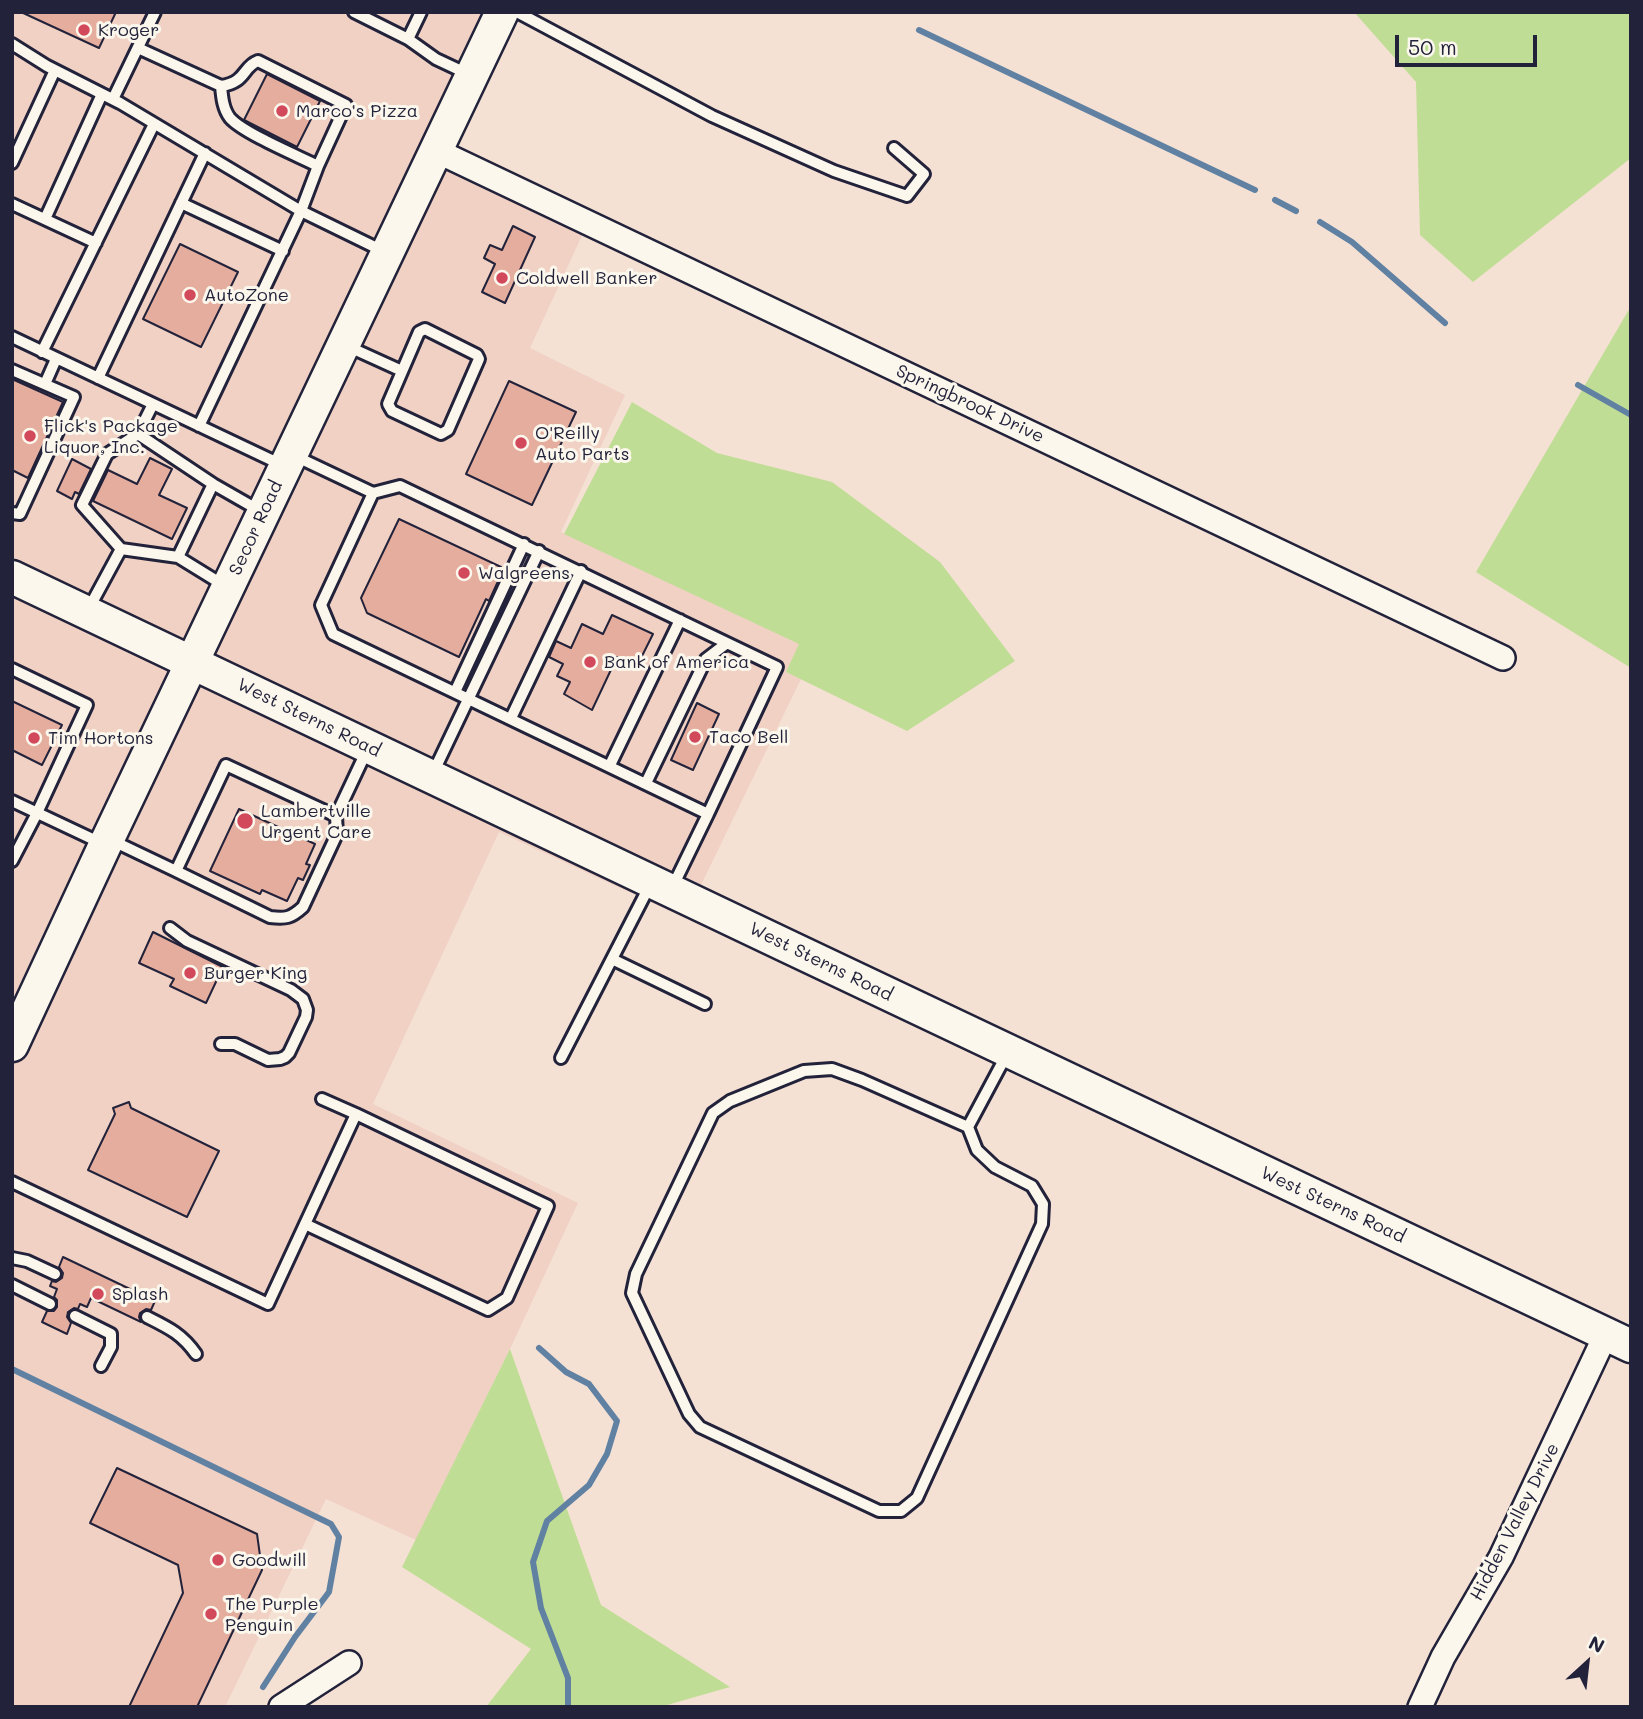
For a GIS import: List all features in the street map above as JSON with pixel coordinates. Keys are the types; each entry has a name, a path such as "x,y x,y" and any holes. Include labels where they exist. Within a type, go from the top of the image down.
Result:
{"main road":[{"name":"Secor Road","path":"12,1045 502,12"},
{"name":"West Sterns Road","path":"12,578 1619,1340"}],"street":[{"name":"Springbrook Drive","path":"437,151 1503,658"},
{"name":"Hidden Valley Drive","path":"1420,1707 1443,1657 1501,1557 1619,1340"},
{"path":"281,1707 349,1663"}],"lane":[{"path":"45,219 155,12"},
{"path":"354,12 408,39 436,59 472,76"},
{"path":"408,39 421,12"},
{"path":"517,12 712,116 834,171 907,196 924,174 894,148"},
{"path":"12,44 155,124 301,211 388,254"},
{"path":"138,48 221,86 238,81 252,64 258,61 346,105 283,251 199,426"},
{"path":"12,163 55,70"},
{"path":"221,86 224,106 234,122 318,166"},
{"path":"42,352 155,124"},
{"path":"98,378 205,153"},
{"path":"181,203 283,251"},
{"path":"12,204 96,243"},
{"path":"425,329 477,355 479,359 448,429 441,434 392,411 388,404 402,371 419,332 425,329"},
{"path":"12,337 199,426 373,493 400,485 777,667 708,814 612,959 561,1058"},
{"path":"344,345 402,371"},
{"path":"45,384 56,359"},
{"path":"12,370 74,397 20,514 12,513"},
{"path":"153,404 138,434 107,454 82,506 121,549 178,557 228,588"},
{"path":"138,434 213,484 264,513"},
{"path":"178,557 213,484"},
{"path":"373,493 321,605 333,634 708,814"},
{"path":"455,692 524,544"},
{"path":"87,612 121,549"},
{"path":"431,776 539,551"},
{"path":"511,718 581,571"},
{"path":"610,765 680,620"},
{"path":"646,783 706,659 727,643"},
{"path":"12,669 87,705 12,861"},
{"path":"12,801 176,871 270,917 285,919 303,907 337,834 336,816 369,746"},
{"path":"176,871 226,765 336,816"},
{"path":"170,928 187,941 291,990 306,1004 306,1017 289,1053 280,1059 268,1060 235,1044 221,1044"},
{"path":"612,959 705,1004"},
{"path":"968,1127 832,1069 804,1071 730,1101 713,1113 636,1275 632,1293 689,1414 700,1427 879,1511 901,1511 917,1498 1042,1224 1043,1204 1032,1186 995,1167 977,1150 968,1127 1008,1052"},
{"path":"305,1224 488,1310 506,1298 548,1206 322,1098"},
{"path":"12,1182 268,1304 356,1114"},
{"path":"12,1258 19,1258 55,1274"},
{"path":"12,1285 50,1304"},
{"path":"75,1316 111,1334 111,1347 101,1366"},
{"path":"147,1317 177,1332 196,1354"}],"shaded area":[{"path":"12,12 518,12 448,162 586,227 530,348 625,395 561,532 800,644 786,672 801,679 685,918 499,832 373,1104 578,1203 416,1540 326,1499 225,1707 12,1707"}],"green space":[{"path":"1354,12 1631,12 1631,158 1473,282 1420,235 1416,82"},
{"path":"1631,306 1631,668 1476,572"},
{"path":"632,402 717,453 832,482 940,562 1015,661 907,731 786,672 799,644 564,534"},
{"path":"510,1349 601,1605 730,1687 660,1707 486,1707 531,1649 402,1567"}],"building":[{"name":"Kroger","path":"21,12 116,12 99,48"},
{"name":"Marco's Pizza","path":"267,74 320,101 297,147 244,120"},
{"name":"Coldwell Banker","path":"513,226 535,237 505,303 482,292 495,264 484,258 490,245 502,250"},
{"name":"AutoZone","path":"180,244 238,272 201,347 143,319"},
{"name":"Flick's Package Liquor, Inc.","path":"12,379 63,402 28,478 12,470"},
{"name":"O'Reilly Auto Parts","path":"509,381 576,412 532,505 466,474"},
{"path":"150,458 172,469 159,495 187,508 172,539 93,501 108,470 137,484"},
{"path":"72,459 91,469 79,494 75,492 72,499 57,491"},
{"name":"Walgreens","path":"399,519 501,567 497,576 500,577 489,601 486,599 459,657 367,613 361,598"},
{"name":"Bank of America","path":"612,615 653,634 641,658 637,656 633,665 617,657 592,710 564,694 570,682 557,676 563,664 549,657 556,641 571,648 582,624 603,634"},
{"name":"Tim Hortons","path":"12,701 62,725 42,765 12,750"},
{"name":"Taco Bell","path":"697,703 719,714 693,770 671,760"},
{"path":"239,809 315,844 306,864 310,865 303,880 298,878 287,901 262,890 260,894 210,871"},
{"name":"Burger King","path":"153,932 223,967 206,1003 170,986 174,979 139,963"},
{"path":"129,1102 131,1108 219,1151 187,1217 88,1170 115,1114 113,1108"},
{"name":"Splash","path":"63,1257 155,1301 151,1310 146,1309 140,1313 141,1322 91,1298 87,1307 80,1304 78,1309 74,1308 68,1312 67,1317 71,1323 67,1334 42,1322 47,1311 54,1311 57,1307 54,1297 57,1289 50,1286 52,1281 56,1282 62,1278 63,1273 59,1267"},
{"path":"117,1468 257,1534 262,1570 197,1707 129,1707 183,1593 178,1565 90,1523"}],"waterway":[{"path":"919,30 1255,190"},
{"path":"1275,200 1296,211"},
{"path":"1320,222 1352,242 1445,323"},
{"path":"1578,385 1631,415"},
{"path":"539,1348 566,1372 589,1384 617,1421 607,1454 589,1485 547,1521 533,1562 541,1608 568,1678 568,1707"},
{"path":"12,1369 331,1524 339,1537 329,1592 295,1637 263,1687"}],"place":[{"name":"Kroger","path":"84,30"},
{"name":"Marco's Pizza","path":"282,111"},
{"name":"Coldwell Banker","path":"502,278"},
{"name":"AutoZone","path":"190,295"},
{"name":"Flick's Package Liquor, Inc.","path":"30,436"},
{"name":"O'Reilly Auto Parts","path":"521,443"},
{"name":"Walgreens","path":"464,573"},
{"name":"Bank of America","path":"590,662"},
{"name":"Taco Bell","path":"695,737"},
{"name":"Tim Hortons","path":"34,738"},
{"name":"Lambertville Urgent Care","path":"245,821"},
{"name":"Burger King","path":"190,973"},
{"name":"Splash","path":"98,1294"},
{"name":"Goodwill","path":"218,1560"},
{"name":"The Purple Penguin","path":"211,1614"}]}
